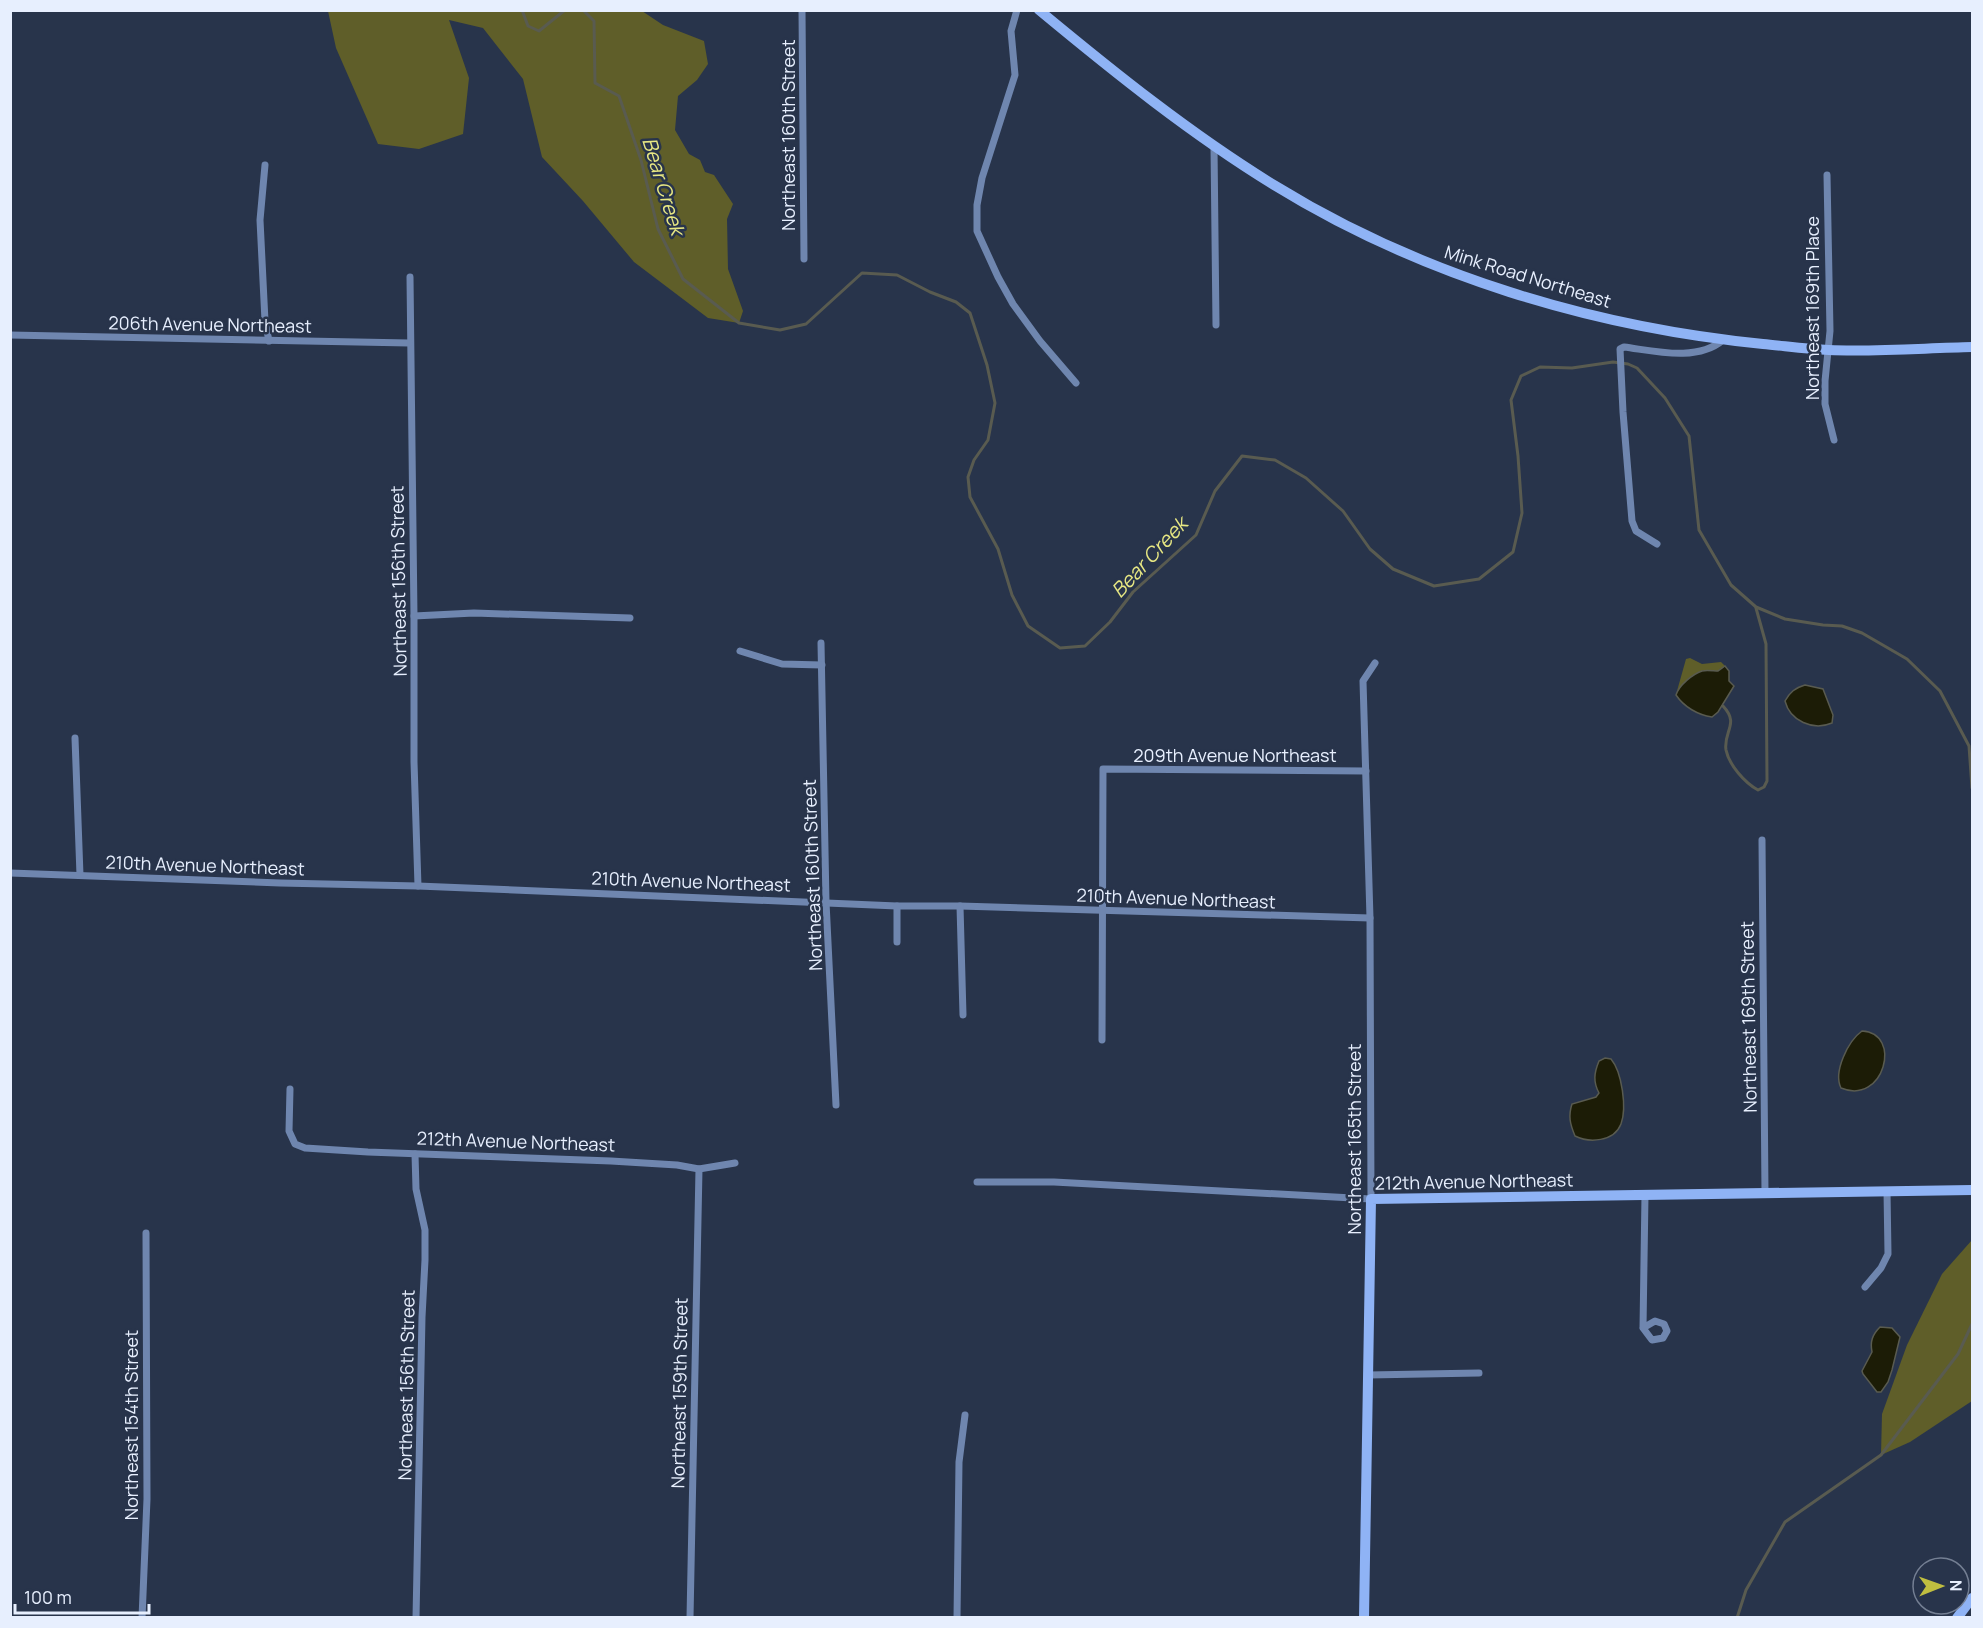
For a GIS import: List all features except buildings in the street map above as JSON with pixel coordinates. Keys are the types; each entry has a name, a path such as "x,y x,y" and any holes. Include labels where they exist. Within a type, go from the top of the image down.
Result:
{"street":[{"name":"Northeast 160th Street","path":"802,10 804,259"},
{"path":"1017,10 1011,31 1015,75 982,178 977,205 977,231 1013,304 1040,341 1076,383"},
{"name":"Mink Road Northeast","path":"1040,10 1214,147 1282,190 1353,228 1442,268 1560,306 1626,323 1723,340 1829,350 1972,346"},
{"path":"1214,147 1216,325"},
{"path":"265,165 260,220 265,321 269,340"},
{"name":"Northeast 169th Place","path":"1827,175 1830,331 1825,404 1834,441"},
{"name":"Northeast 156th Street","path":"410,277 414,762 418,886"},
{"name":"206th Avenue Northeast","path":"10,335 409,343"},
{"path":"1657,544 1636,531 1632,521 1620,350 1624,347 1676,353 1701,351 1714,348 1723,340"},
{"path":"414,616 474,613 630,618"},
{"name":"Northeast 160th Street","path":"821,643 826,902 836,1105"},
{"path":"740,651 782,664 822,665"},
{"name":"Northeast 165th Street","path":"1364,1617 1371,1199 1370,918 1363,681 1375,663"},
{"path":"75,738 80,875"},
{"name":"209th Avenue Northeast","path":"1103,911 1103,769 1366,771"},
{"name":"Northeast 169th Street","path":"1762,840 1765,1193"},
{"name":"210th Avenue Northeast","path":"10,873 418,886 897,906 1370,918"},
{"path":"897,906 897,942"},
{"path":"960,906 963,1015"},
{"path":"1102,1040 1103,911"},
{"name":"212th Avenue Northeast","path":"290,1089 289,1131 295,1144 305,1148 611,1161 699,1168 735,1163"},
{"name":"Northeast 156th Street","path":"415,1154 416,1189 425,1230 416,1617"},
{"name":"Northeast 159th Street","path":"690,1617 699,1168"},
{"name":"212th Avenue Northeast","path":"977,1182 1054,1182 1371,1199 1972,1190"},
{"path":"1866,1287 1881,1268 1888,1254 1887,1191"},
{"path":"1643,1328 1645,1195"},
{"name":"Northeast 154th Street","path":"142,1617 147,1499 146,1233"},
{"path":"1368,1375 1479,1373"},
{"path":"957,1617 959,1462 964,1415"},
{"path":"1957,1617 1972,1598"}],"shaded area":[{"path":"328,11 642,11 663,25 704,41 708,64 697,80 678,96 675,130 689,154 700,160 705,172 714,175 733,204 727,219 728,269 743,311 739,323 708,318 634,262 583,201 542,157 523,79 483,28 449,20 469,78 463,134 419,149 378,144 336,48"},
{"path":"1690,658 1702,664 1721,662 1725,666 1718,671 1695,675 1677,691 1686,659"},
{"path":"1725,666 1729,671 1729,681 1734,686 1718,712 1712,717 1692,710 1676,695 1683,684 1695,675 1704,671 1718,671"},
{"path":"1805,685 1823,689 1833,715 1832,723 1810,725 1792,714 1785,701 1793,691"},
{"path":"1862,1031 1875,1035 1882,1043 1885,1055 1883,1067 1868,1087 1856,1091 1841,1088 1839,1074 1843,1057"},
{"path":"1605,1058 1611,1059 1621,1081 1623,1117 1618,1130 1607,1138 1587,1140 1575,1136 1570,1112 1572,1104 1596,1097 1599,1093 1595,1073 1599,1061"},
{"path":"1972,1240 1972,1401 1910,1442 1881,1455 1882,1414 1907,1345 1942,1274"},
{"path":"1880,1327 1892,1328 1900,1337 1888,1382 1881,1392 1877,1392 1862,1371 1872,1352 1873,1336"}],"waterway":[{"name":"Bear Creek","path":"522,10 528,26 539,31 565,10"},
{"name":"Bear Creek","path":"583,10 594,21 595,83 619,96 641,160 658,229 683,279 739,323 780,330 806,324 862,273 897,275 956,302 970,313 987,365 995,403 988,440 974,460 968,477 970,497 998,549 1012,595 1028,626 1060,648 1085,646 1110,622 1133,592 1196,535 1215,491 1242,456 1275,460 1306,478 1343,511 1370,549 1393,569 1434,586 1479,579 1513,552 1522,513 1511,400 1521,376 1540,367 1572,368 1613,362 1628,364 1637,368 1665,398 1689,436 1699,530 1731,585 1756,607 1785,619 1842,626 1862,633 1907,659 1940,691 1969,746 1972,788"},
{"path":"1723,706 1728,712 1731,723 1726,743 1730,762 1738,773 1758,790 1764,787 1767,781 1766,644 1756,608"},
{"path":"1737,1618 1746,1590 1785,1522 1881,1455 1958,1354 1972,1324"}]}
